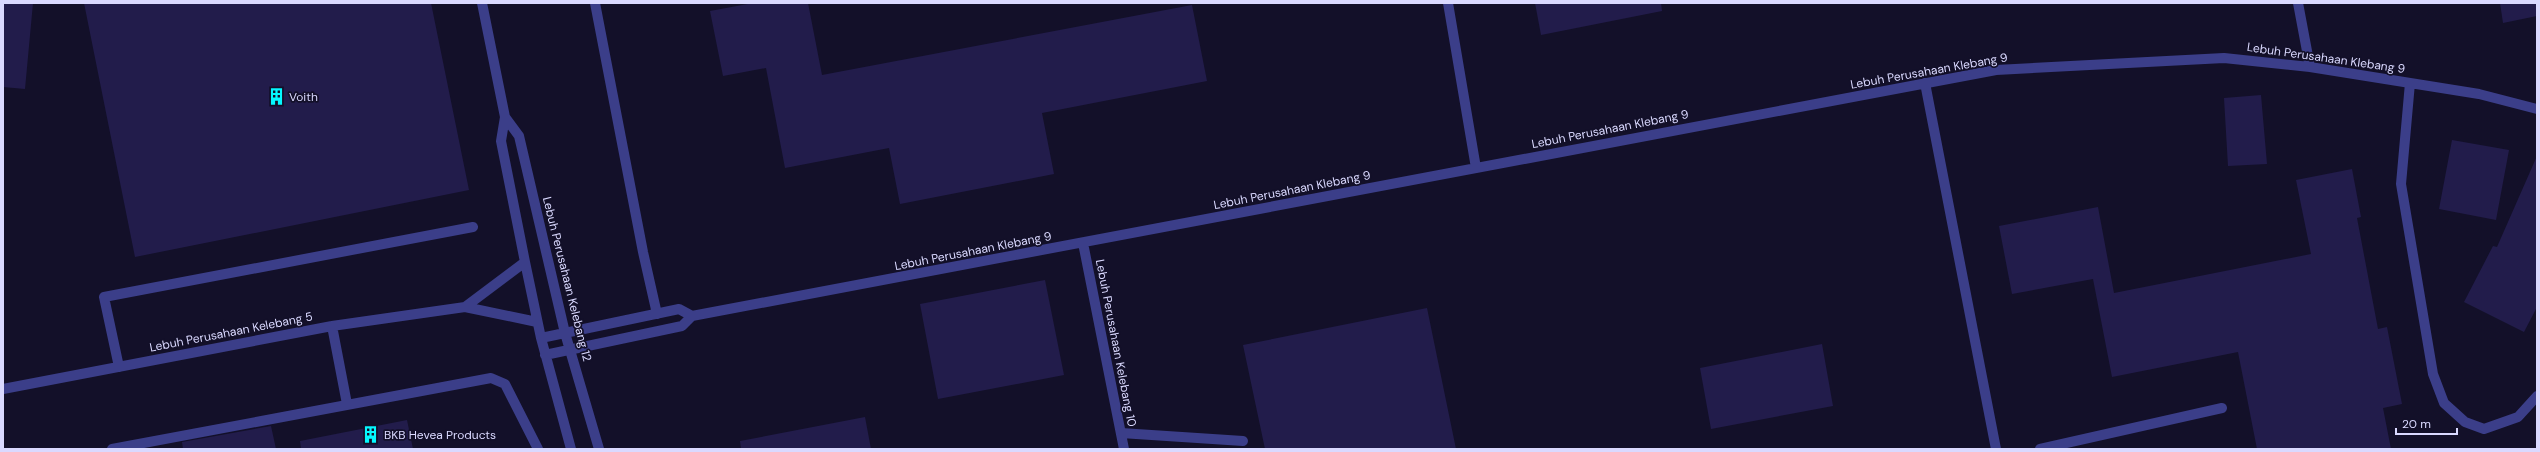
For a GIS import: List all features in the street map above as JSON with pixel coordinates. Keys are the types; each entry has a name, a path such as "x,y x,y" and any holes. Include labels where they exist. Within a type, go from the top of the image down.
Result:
{"street":[{"name":"Lebuh Perusahaan Kelebang 12","path":"482,3 505,117 501,141 525,262 545,356 571,449"},
{"path":"594,3 641,244 657,314"},
{"path":"1448,3 1476,168"},
{"path":"2298,3 2310,67"},
{"name":"Lebuh Perusahaan Klebang 9","path":"545,356 682,326 692,316 1996,70 2224,58 2310,67 2479,94 2537,109"},
{"path":"1925,83 1996,449"},
{"path":"2410,83 2401,184 2433,374 2444,403 2465,422 2484,429 2518,417 2537,396"},
{"name":"Lebuh Perusahaan Kelebang 12","path":"505,117 519,136 565,333 599,449"},
{"path":"119,367 104,297 473,227"},
{"name":"Lebuh Perusahaan Kelebang 10","path":"1083,243 1124,449"},
{"name":"Lebuh Perusahaan Kelebang 5","path":"465,307 525,262"},
{"name":"Lebuh Perusahaan Kelebang 5","path":"3,389 332,326 465,307 537,322"},
{"name":"Lebuh Perusahaan Klebang 9","path":"541,338 679,309 692,316"},
{"path":"332,326 347,404"},
{"path":"112,449 491,378 505,384 538,449"},
{"path":"2040,449 2222,408"},
{"path":"1121,433 1243,441"}],"building":[{"path":"3,3 33,3 25,89 3,87"},
{"name":"Voith","path":"84,3 431,3 469,190 135,257"},
{"path":"753,3 808,3 822,75 1192,5 1207,81 1042,113 1054,174 900,204 889,148 785,168 766,68 723,76 710,11"},
{"path":"1535,3 1661,3 1662,11 1541,35"},
{"path":"2500,3 2537,3 2537,16 2503,23"},
{"path":"2261,95 2267,164 2228,166 2224,98"},
{"path":"2452,140 2509,150 2496,220 2439,209"},
{"path":"2537,156 2537,307 2524,332 2464,302 2493,246 2497,247"},
{"path":"2352,169 2361,217 2357,218 2378,329 2387,327 2402,404 2383,408 2391,449 2257,449 2238,352 2112,377 2093,279 2012,294 1999,226 2098,207 2114,293 2311,254 2296,180"},
{"path":"1045,280 1064,375 938,399 920,304"},
{"path":"1427,308 1456,449 1265,449 1243,345"},
{"path":"1822,344 1833,406 1711,429 1700,368"},
{"path":"865,417 871,449 741,449 740,441"},
{"path":"407,420 413,449 301,449 300,441"},
{"path":"271,426 276,449 183,449 182,442"}],"place":[{"name":"Voith","path":"276,97"},
{"name":"BKB Hevea Products","path":"371,435"}]}
